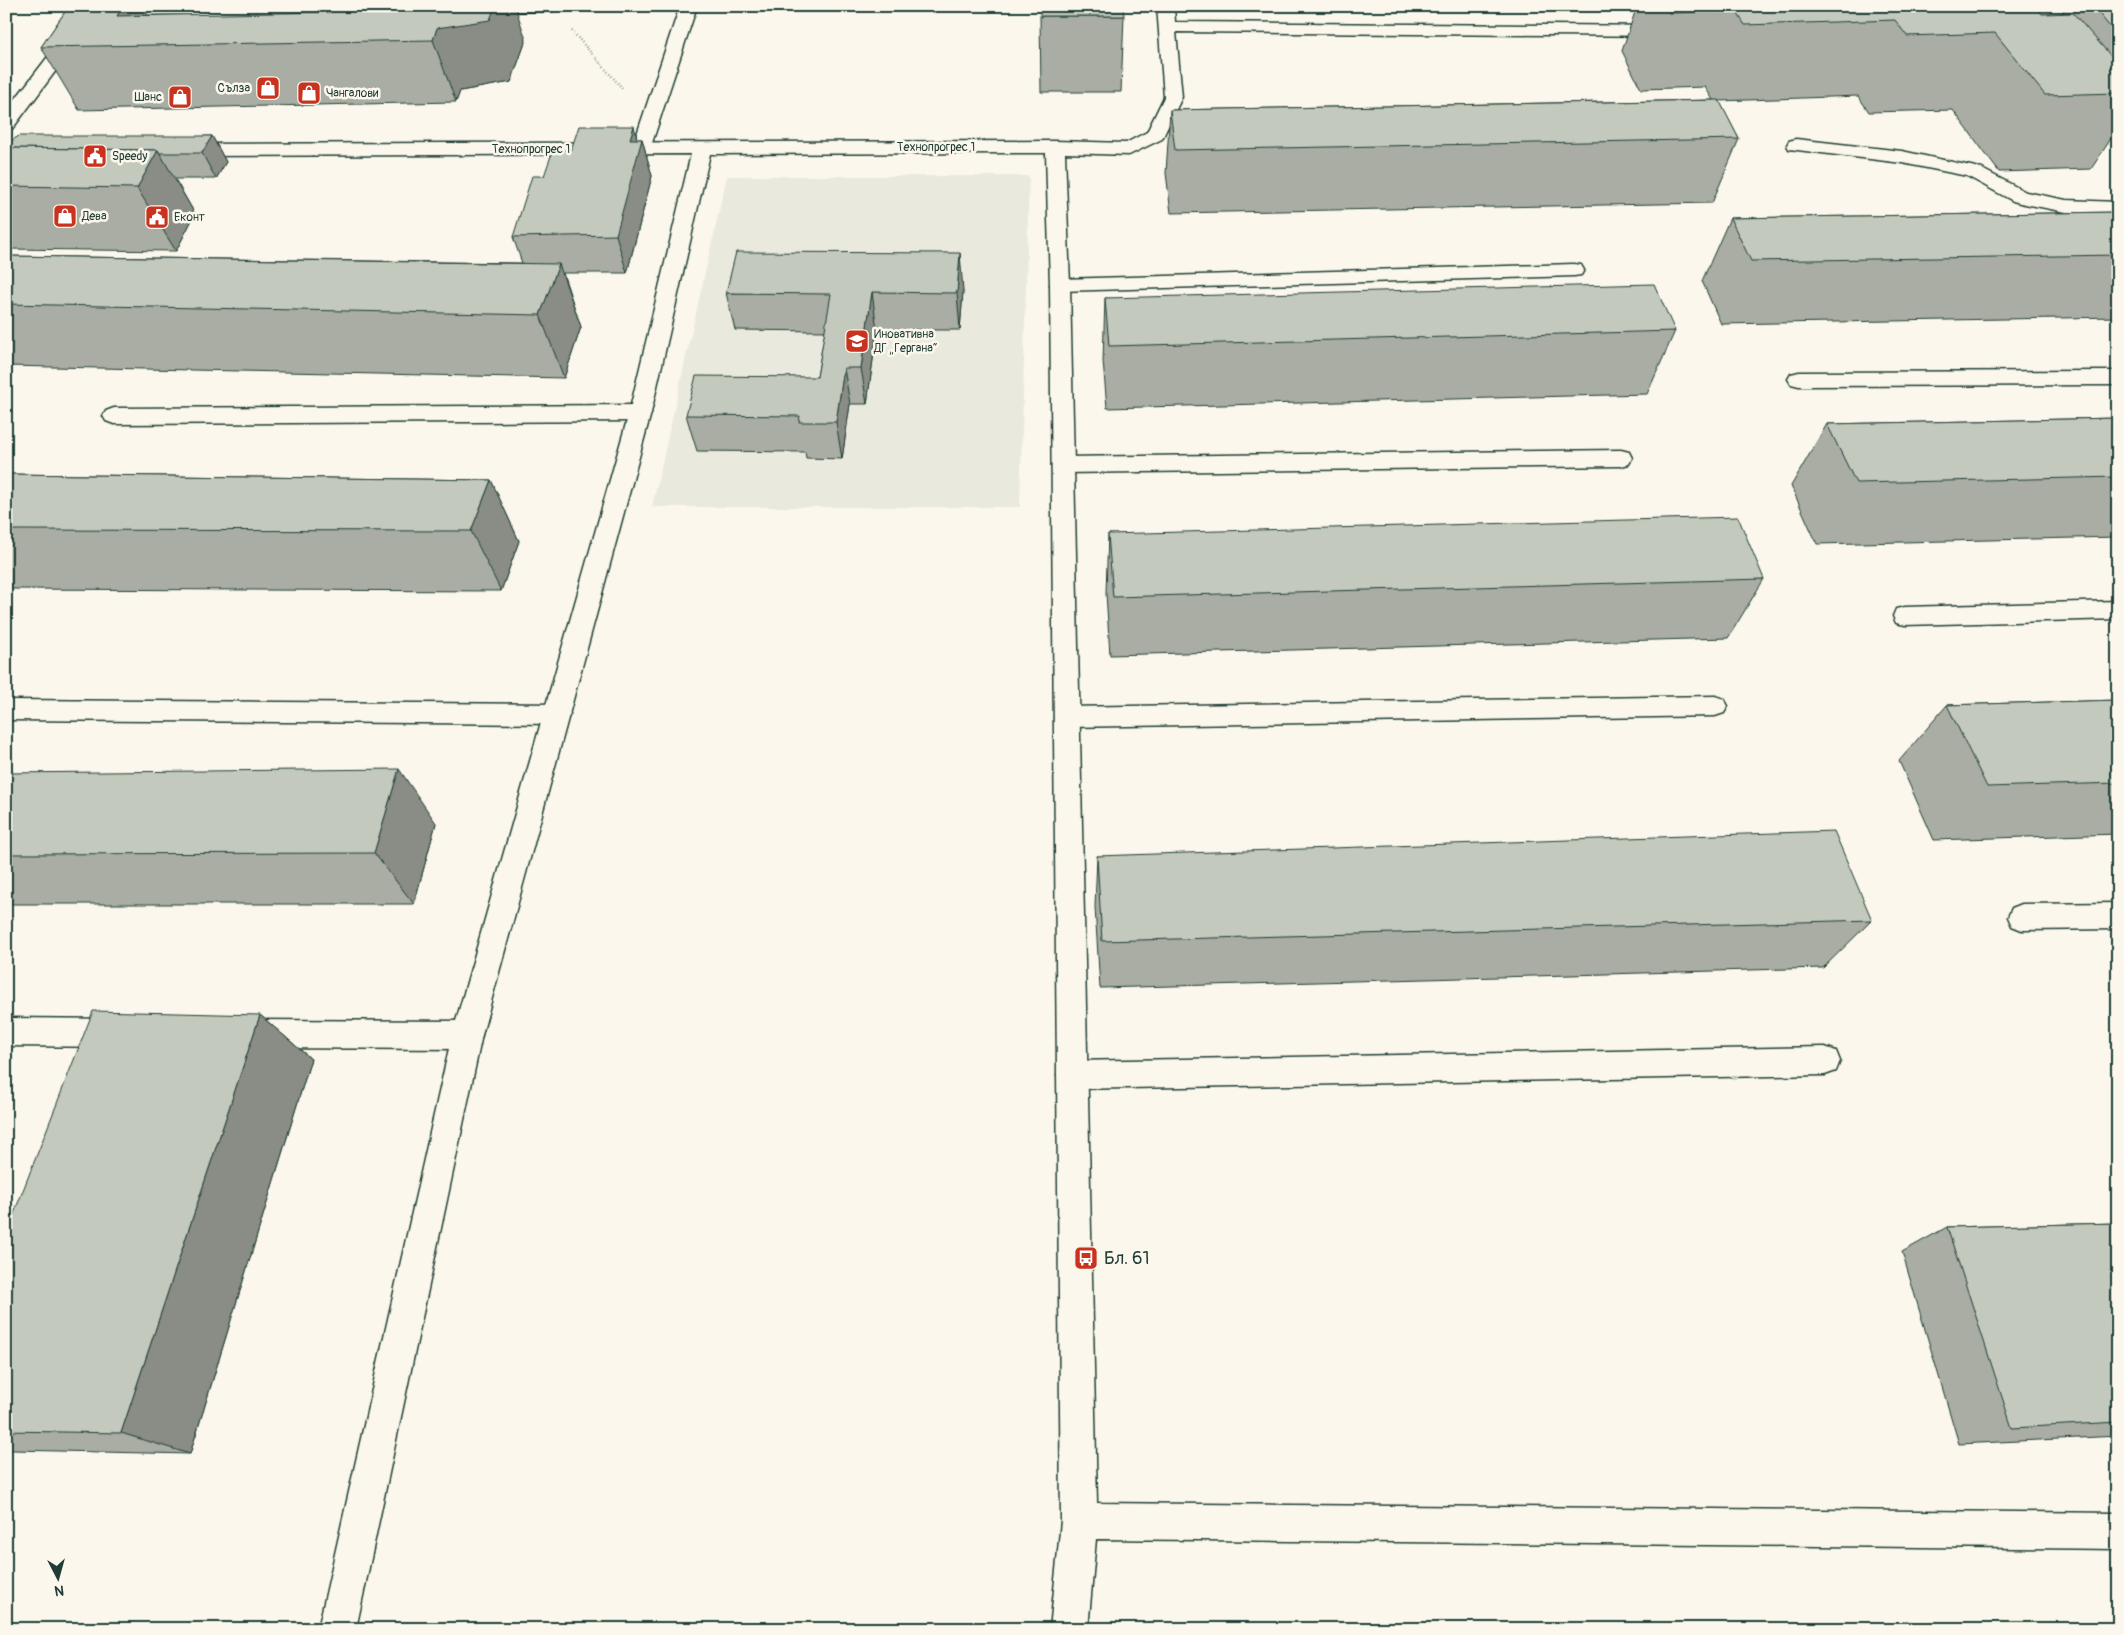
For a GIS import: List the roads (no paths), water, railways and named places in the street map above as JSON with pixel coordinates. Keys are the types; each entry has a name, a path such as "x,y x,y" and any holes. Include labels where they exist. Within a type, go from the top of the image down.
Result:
{"street":[{"path":"6,124 94,8 550,6"},
{"path":"641,149 689,6"},
{"name":"Технопрогрес 1","path":"165,150 1055,147 1129,149 1154,135 1174,97 1165,6"},
{"path":"1167,27 1682,31"},
{"path":"1796,145 1902,156 1973,172 2020,197 2066,206 2118,208"},
{"path":"1055,147 1060,285 1079,1521 1069,1629"},
{"path":"337,1629 467,1035 640,413 702,148"},
{"path":"1060,285 1574,270"},
{"path":"1800,379 2118,378"},
{"path":"114,416 640,413"},
{"path":"1063,465 1622,458"},
{"path":"1905,616 2118,610"},
{"path":"1067,717 1716,706"},
{"path":"6,710 556,714"},
{"path":"2022,917 2118,916"},
{"path":"6,1032 144,1033"},
{"path":"212,1033 467,1035"},
{"path":"1072,1074 1825,1061"},
{"path":"1079,1521 2118,1531"}],"place":[{"name":"Сълза","path":"268,88"},
{"name":"Чангалови","path":"309,93"},
{"name":"Шанс","path":"180,97"},
{"name":"Speedy","path":"95,156"},
{"name":"Дева","path":"65,216"},
{"name":"Еконт","path":"157,217"},
{"name":"Иновативна ДГ „Гергана“","path":"857,341"},
{"name":"Бл. 61","path":"1086,1258"}]}
